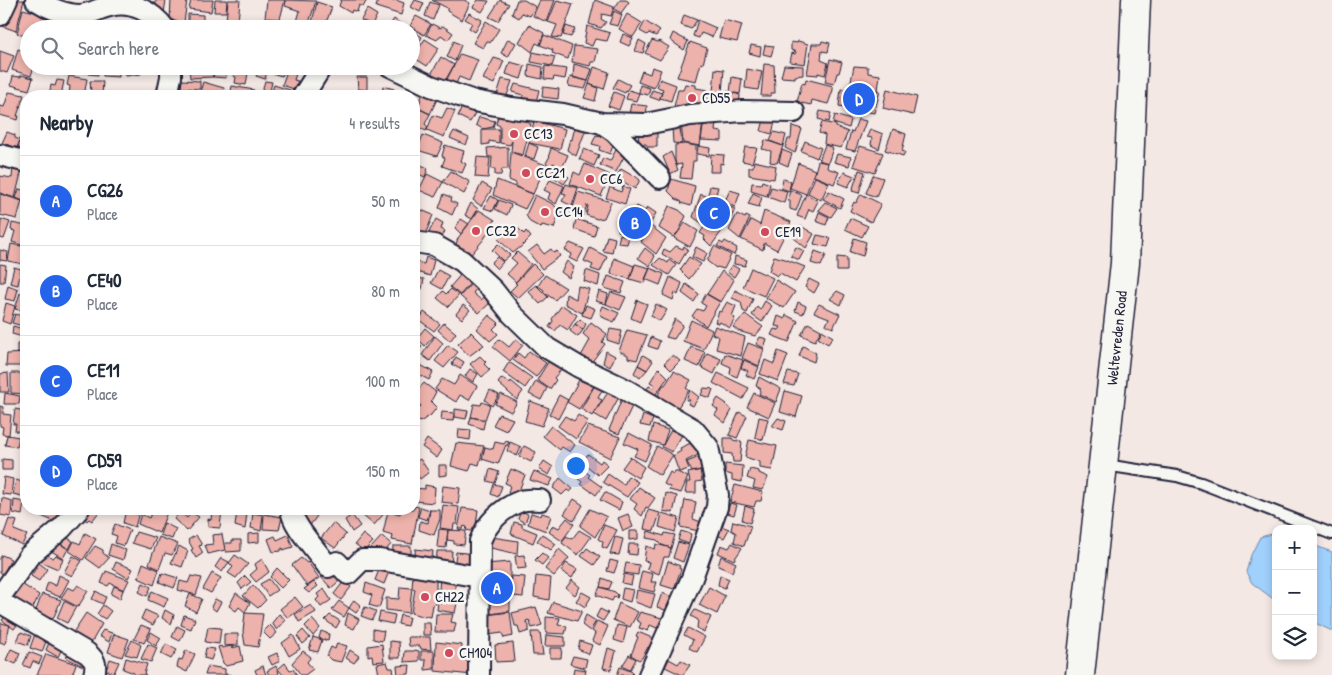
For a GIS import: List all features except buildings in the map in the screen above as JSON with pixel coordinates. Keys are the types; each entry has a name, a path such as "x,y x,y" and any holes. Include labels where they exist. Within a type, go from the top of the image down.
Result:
{"street":[{"path":"0,15 6,0"},
{"path":"36,0 64,13 80,15 92,13 111,5 133,5 149,14 155,20"},
{"name":"Weltevreden Road","path":"1080,675 1125,263 1136,0"},
{"path":"168,90 171,75"},
{"path":"307,90 316,75"},
{"path":"408,75 431,86 474,102 562,114 602,123 646,124 690,115 743,111 794,112"},
{"path":"602,123 615,132 660,178"},
{"path":"0,155 20,160"},
{"path":"420,243 434,245 462,261 493,290 512,314 547,348 579,367 621,387 693,429 708,447 718,495 717,507 692,578 650,675"},
{"path":"479,675 480,541 484,531 500,512 522,501 540,500"},
{"path":"0,597 29,556 62,528 74,515"},
{"path":"293,515 296,527 318,552 328,567 337,562 348,574 362,560 371,560 480,577"},
{"path":"0,602 87,653 94,659 96,666 94,675"}],"lane":[{"path":"1104,465 1177,476 1201,483 1332,534"}],"water":[{"path":"1272,534 1272,598 1252,583 1246,572 1251,555 1260,537"},
{"path":"1317,546 1332,552 1332,631 1317,624"}],"place":[{"name":"CD55","path":"692,98"},
{"name":"CD59","path":"859,99"},
{"name":"CC13","path":"514,134"},
{"name":"CC21","path":"526,173"},
{"name":"CC6","path":"590,179"},
{"name":"CC14","path":"545,212"},
{"name":"CE11","path":"714,213"},
{"name":"CE40","path":"635,223"},
{"name":"CC32","path":"476,231"},
{"name":"CE19","path":"765,232"},
{"name":"CG26","path":"497,588"},
{"name":"CH22","path":"425,597"},
{"name":"CH104","path":"449,653"}]}
